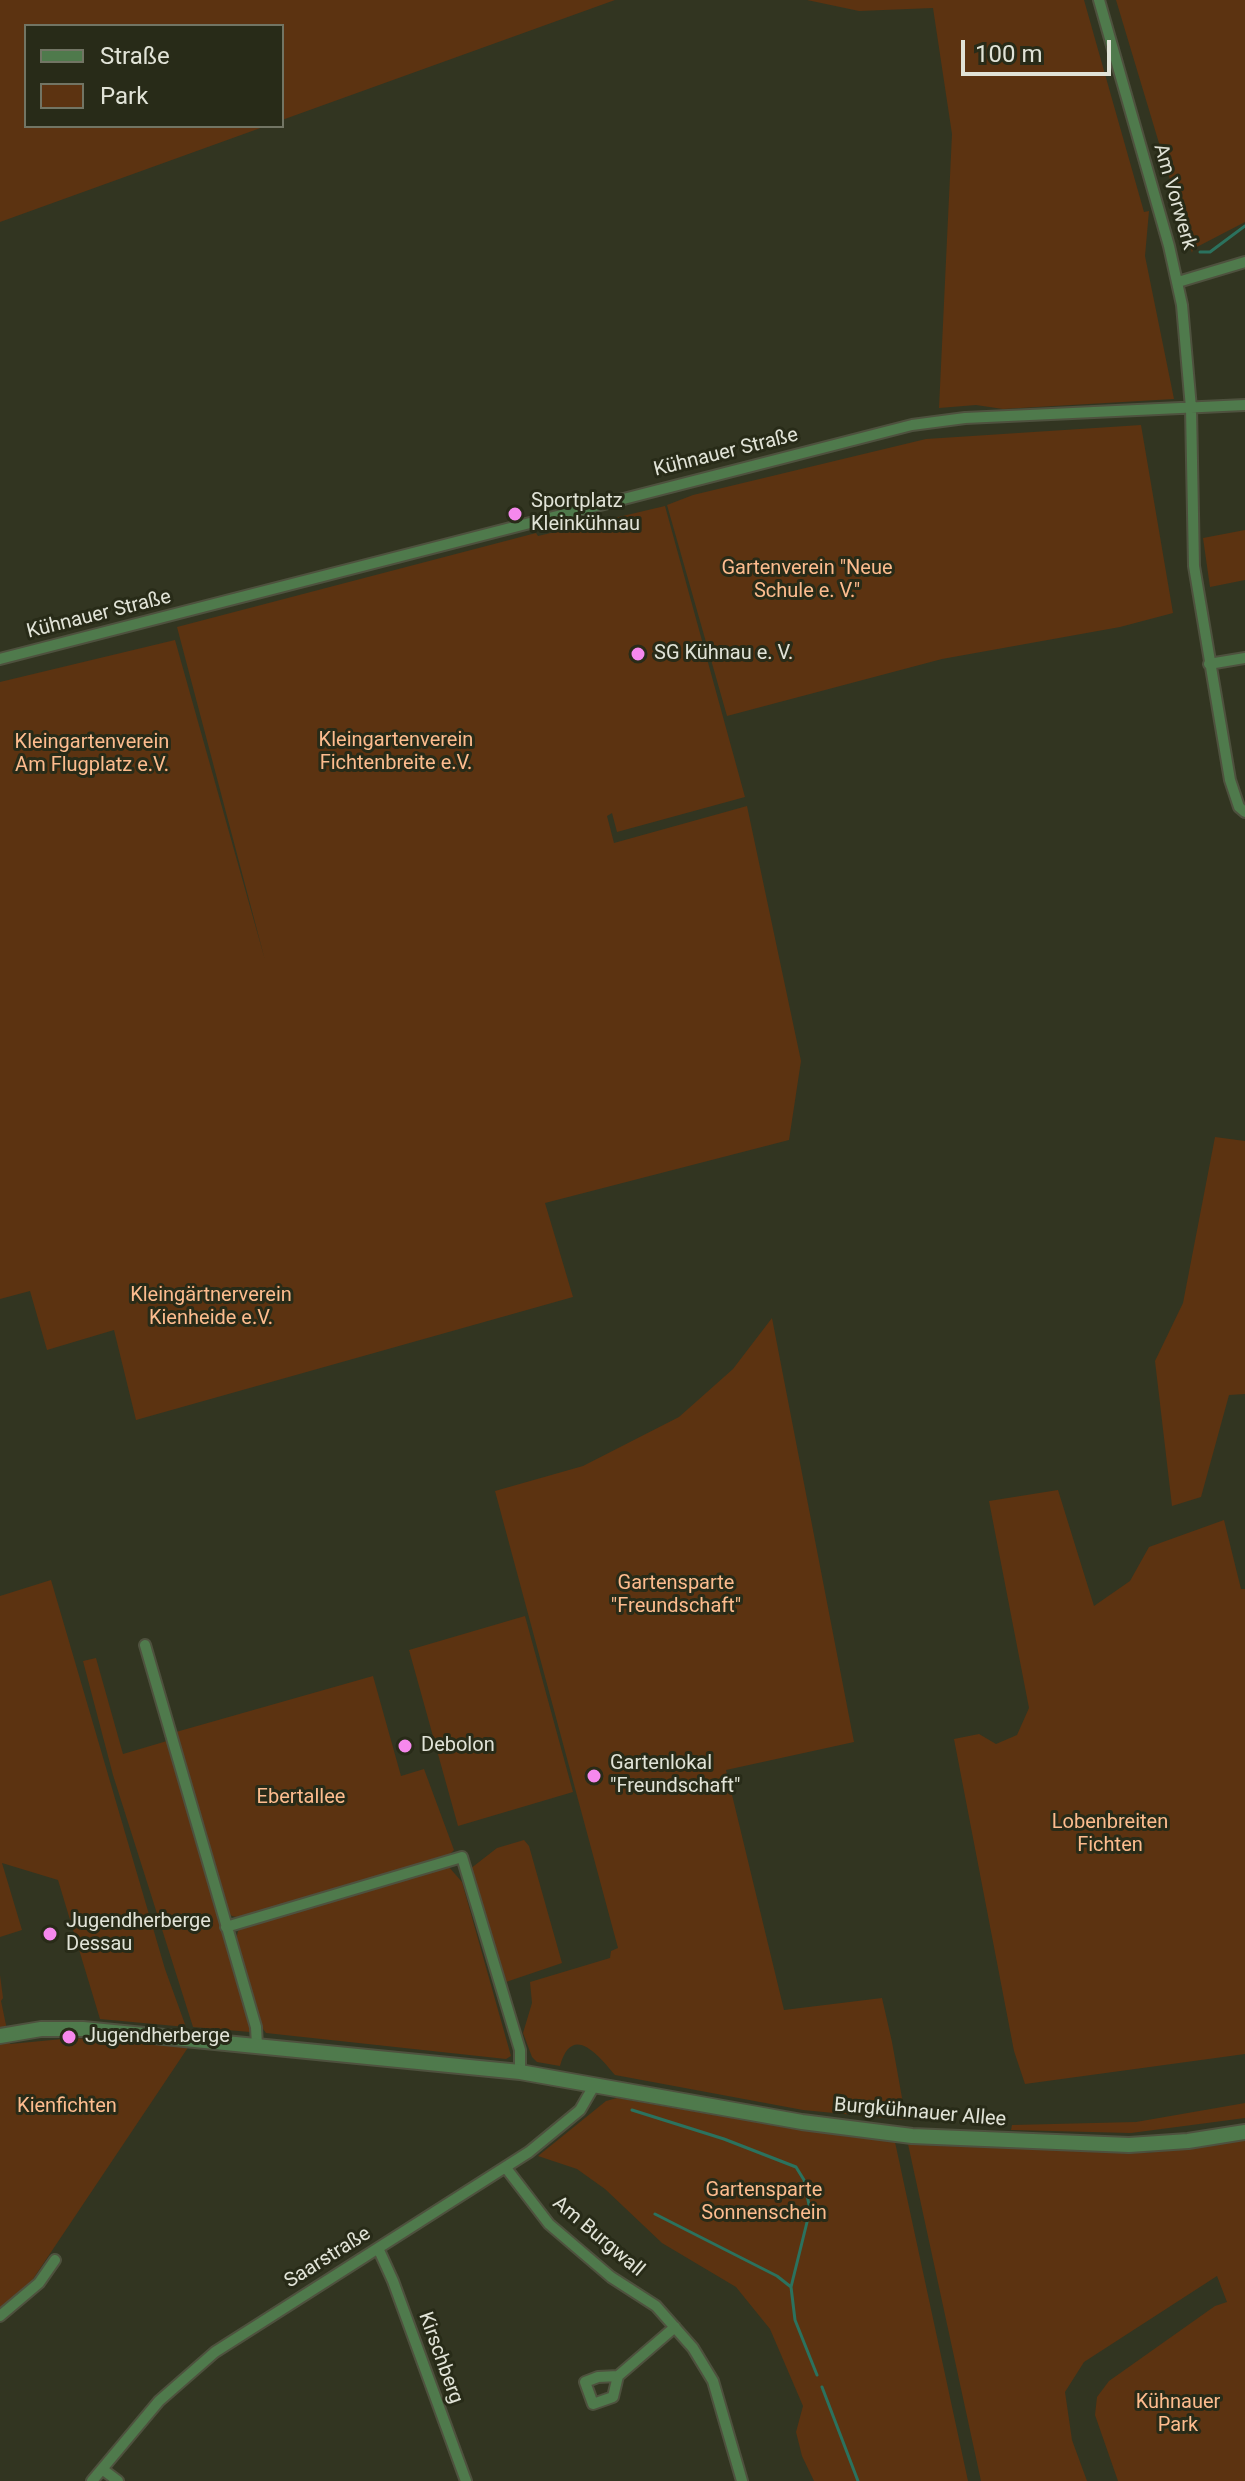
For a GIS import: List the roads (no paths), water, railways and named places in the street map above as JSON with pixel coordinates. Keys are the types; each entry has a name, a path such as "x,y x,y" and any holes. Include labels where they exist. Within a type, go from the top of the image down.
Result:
{"street":[{"name":"Am Vorwerk","path":"1099,0 1178,282 1191,408 1192,540 1209,664 1230,780 1239,807 1245,812"},
{"path":"1178,282 1245,262"},
{"name":"Kühnauer Straße","path":"0,659 912,425 965,418 1245,405"},
{"path":"1209,664 1245,658"},
{"path":"145,1645 256,2027 257,2046"},
{"path":"226,1927 462,1857 522,2056 520,2072"},
{"path":"0,2036 41,2029 83,2029 520,2072 595,2084"},
{"name":"Burgkühnauer Allee","path":"595,2084 802,2122 912,2136 1129,2145 1188,2141 1245,2132"},
{"name":"Saarstraße","path":"92,2481 159,2401 215,2352 506,2168 580,2110 595,2084"},
{"name":"Am Burgwall","path":"506,2168 549,2224 611,2277 656,2306 693,2348 713,2381 740,2481"},
{"name":"Kirschberg","path":"378,2248 466,2481"},
{"path":"0,2316 39,2283 55,2260"},
{"path":"618,2376 675,2327"},
{"path":"102,2469 118,2481"}],"waterway":[{"path":"1200,252 1210,252 1245,226"},
{"path":"632,2110 724,2139 796,2167 804,2180 810,2210 791,2287"},
{"path":"655,2214 777,2276 791,2287 795,2320 817,2375"},
{"path":"822,2387 858,2481"}],"place":[{"name":"Sportplatz Kleinkühnau","path":"515,514"},
{"name":"SG Kühnau e. V.","path":"638,654"},
{"name":"Debolon","path":"405,1746"},
{"name":"Gartenlokal \"Freundschaft\"","path":"594,1776"},
{"name":"Jugendherberge Dessau","path":"50,1934"},
{"name":"Jugendherberge","path":"69,2037"}],"park label":[{"name":"Gartenverein \"Neue Schule e. V.\"","path":"807,580"},
{"name":"Kleingartenverein Fichtenbreite e.V.","path":"396,752"},
{"name":"Kleingartenverein Am Flugplatz e.V.","path":"92,754"},
{"name":"Kleingärtnerverein Kienheide e.V.","path":"211,1308"},
{"name":"Gartensparte \"Freundschaft\"","path":"676,1596"},
{"name":"Ebertallee","path":"301,1798"},
{"name":"Lobenbreiten Fichten","path":"1110,1834"},
{"name":"Kienfichten","path":"67,2107"},
{"name":"Gartensparte Sonnenschein","path":"764,2202"},
{"name":"Kühnauer Park","path":"1178,2414"}]}
